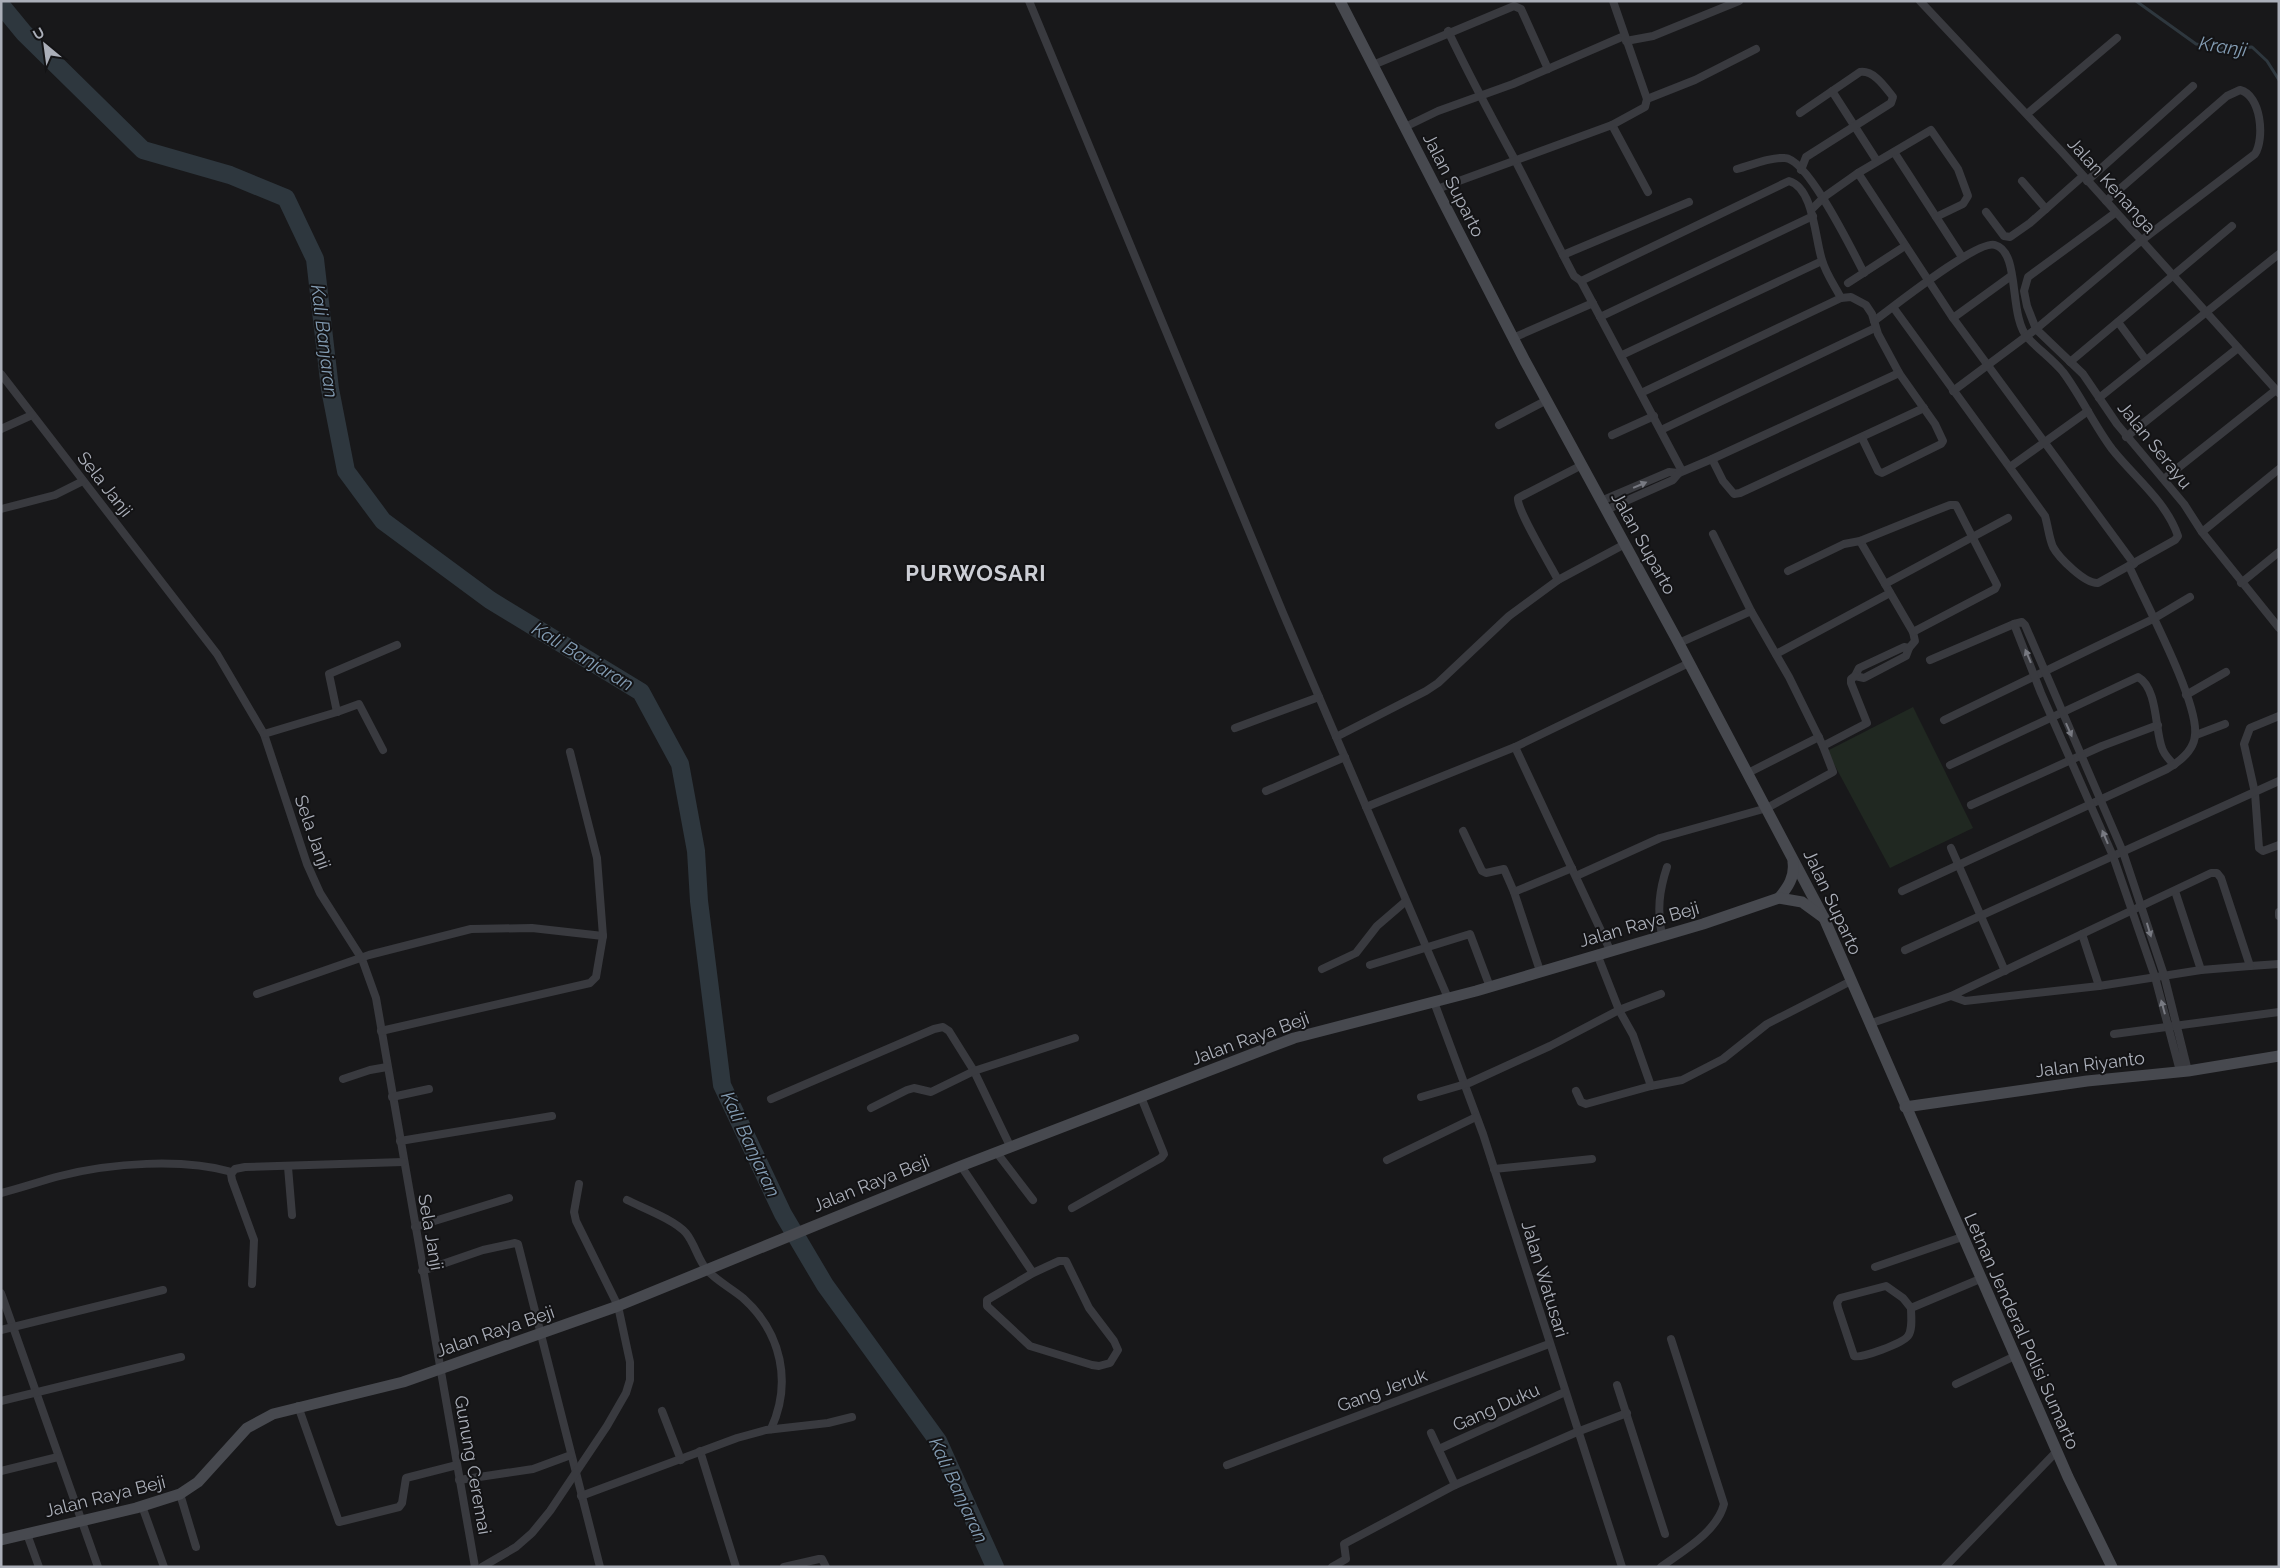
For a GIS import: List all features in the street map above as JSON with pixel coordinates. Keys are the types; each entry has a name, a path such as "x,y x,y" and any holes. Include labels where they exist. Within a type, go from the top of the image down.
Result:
{"street":[{"path":"1029,1 1336,737 1448,998"},
{"name":"Jalan Suparto","path":"1340,1 1513,338 1690,663 1791,854 1809,894 1824,918 1905,1107"},
{"path":"1437,189 1516,162 1612,125 1645,108 1647,99 1613,1"},
{"path":"1405,127 1438,111 1625,39 1653,36 1739,1"},
{"name":"Jalan Kenanga","path":"1920,1 2027,114 2277,391"},
{"path":"1373,65 1508,7 1518,6 1522,9 1548,69"},
{"path":"1448,32 1574,276 1581,281 1622,355 1661,430 1680,472"},
{"path":"2027,114 2117,38"},
{"path":"1647,99 1695,80 1756,49"},
{"path":"1800,113 1854,75 1864,71 1878,78 1893,97 1891,103 1806,157 1801,170"},
{"path":"1986,212 2004,236 2010,237 2085,178 2193,86"},
{"path":"1953,391 2036,329 2142,240 2255,154 2260,141 2259,117 2247,94 2240,90 2227,96 2106,201"},
{"path":"1832,91 1877,161"},
{"path":"1612,125 1648,192"},
{"path":"1600,317 1813,213 1824,196 1877,161 1932,130 1953,162 1968,196 1962,204 1936,217"},
{"path":"1894,152 1962,258"},
{"path":"1737,169 1786,158 1794,161 1824,196 1864,273"},
{"path":"1858,173 1928,282 2131,565 2186,695 2194,717 2196,735 2187,754 2174,765 1902,891"},
{"path":"1581,281 1789,181 1793,182 1805,197 1813,213 1822,261 1841,298"},
{"path":"2022,181 2046,209"},
{"path":"1563,255 1689,202"},
{"name":"Jalan Serayu","path":"2115,213 2028,277 2024,291 2027,306 2036,329 2083,374 2126,437 2164,479 2241,583 2279,628"},
{"path":"2070,362 2174,277 2232,226"},
{"path":"1661,430 1875,324 1893,307 1962,258 1987,244 1996,245 2003,250 2009,261 2015,308 2026,336 2060,369 2113,450 2150,490 2175,528 2178,536 2169,545 2098,583 2094,584 2078,573 2064,561 2053,546 2045,516 1893,307"},
{"path":"1848,283 1905,246"},
{"path":"2099,398 2279,254"},
{"path":"1622,355 1822,261"},
{"path":"1954,318 2011,276"},
{"path":"1641,393 1841,298 1851,297 1858,299 1866,305 1899,373 1935,424 1943,441 1893,469 1882,473 1878,471 1862,438"},
{"path":"1513,338 1593,303"},
{"path":"2118,322 2146,360"},
{"path":"2126,437 2238,348"},
{"path":"1604,505 1670,472 1680,472 1712,459 1899,373"},
{"name":"Sela Janji","path":"1,374 217,654 238,686 264,734 309,869 320,894 362,959 376,998 403,1162 441,1368"},
{"path":"2164,479 2277,391"},
{"path":"1499,424 1547,400"},
{"path":"1712,459 1729,489 1734,494 1740,493 1924,408"},
{"path":"2010,467 2088,411"},
{"path":"1,430 32,415"},
{"path":"1612,435 1654,416"},
{"path":"1558,580 1517,502 1518,498 1582,465"},
{"path":"2202,532 2279,469"},
{"path":"1,509 55,495 83,481"},
{"path":"1788,571 1844,544 1860,541 1953,505 1958,508 1997,586 1995,589 1913,632"},
{"path":"1885,584 2008,518"},
{"path":"1514,892 1574,872 1660,838 1767,808 1833,772 1823,746 1776,654 1751,611 1713,534"},
{"path":"1823,746 1867,723 1851,683 1851,679 1859,668 1899,648 1909,648 1915,641 1913,632 1860,541"},
{"path":"1336,737 1398,706 1438,683 1509,616 1558,580 1625,544"},
{"path":"2241,583 2279,552"},
{"path":"1776,654 1890,593"},
{"path":"1944,720 2153,619 2190,597"},
{"path":"1679,643 1751,611"},
{"path":"1930,660 2014,624 2022,622 2024,625 2123,852 2142,907 2184,1071"},
{"path":"2014,624 2052,717 2092,804 2159,976"},
{"path":"338,712 329,674 397,645"},
{"path":"1366,808 1515,747 1690,663"},
{"path":"2186,695 2226,672"},
{"path":"1950,765 2138,677 2144,682 2155,708 2161,747 2174,765"},
{"path":"1235,728 1320,697"},
{"path":"264,734 338,712 358,704 384,750"},
{"path":"2279,716 2250,728 2246,734 2244,744 2255,793 2259,848 2263,850 2279,845"},
{"path":"1971,805 2102,746 2158,724"},
{"path":"2196,735 2225,724"},
{"path":"1748,773 1818,737"},
{"path":"1515,747 1610,950"},
{"path":"382,1031 590,983 596,977 603,936 597,858 570,752"},
{"path":"1266,791 1345,757"},
{"path":"1905,950 2279,781"},
{"path":"1463,831 1482,871 1486,873 1499,868 1504,869 1514,892 1540,971"},
{"path":"1951,848 2005,971"},
{"path":"1791,854 1792,876 1788,886 1779,898 1802,902 1824,918"},
{"path":"1662,935 1658,913 1659,898 1667,867"},
{"path":"1869,1024 1951,996 2211,873 2217,873 2221,878 2250,966"},
{"path":"2175,891 2201,970"},
{"name":"Jalan Raya Beji","path":"1,1540 142,1506 180,1494 198,1482 247,1428 273,1414 298,1406 403,1382 618,1306 961,1166 1294,1038 1490,986 1779,898"},
{"path":"1322,969 1356,953 1377,926 1406,901"},
{"path":"257,994 369,955 471,930 525,928 603,936"},
{"path":"1370,965 1470,934 1490,986"},
{"path":"2082,934 2099,986"},
{"path":"1597,954 1619,1010 1633,1035 1651,1086"},
{"path":"1951,996 1965,1001 2099,986 2201,970 2279,964"},
{"path":"1576,1091 1581,1102 1586,1104 1651,1086 1682,1080 1708,1068 1767,1024 1851,981"},
{"path":"1421,1097 1465,1084 1550,1046 1619,1010 1661,994"},
{"name":"Jalan Watusari","path":"1434,1002 1494,1169 1564,1392 1622,1567"},
{"path":"2114,1034 2279,1012"},
{"path":"771,1099 934,1029 944,1028 949,1031 974,1071 1011,1148"},
{"path":"871,1108 907,1090 916,1088 931,1092 974,1071 1075,1038"},
{"name":"Jalan Riyanto","path":"1905,1107 2087,1081 2184,1071 2279,1056"},
{"path":"342,1079 387,1067"},
{"path":"392,1097 429,1089"},
{"path":"1072,1208 1161,1158 1164,1154 1141,1097"},
{"name":"Letnan Jenderal Polisi Sumarto","path":"1905,1107 2056,1451 2112,1567"},
{"path":"400,1141 552,1116"},
{"path":"1387,1160 1476,1117"},
{"path":"997,1153 1033,1200"},
{"path":"1494,1169 1592,1159"},
{"path":"1,1193 62,1176 147,1164 207,1165 232,1172 245,1167 403,1162"},
{"path":"961,1166 1033,1273"},
{"path":"288,1167 292,1215"},
{"path":"232,1172 232,1180 254,1240 252,1284"},
{"path":"482,1567 516,1547 532,1533 619,1406 630,1380 630,1362 618,1306 576,1222 574,1212 578,1184"},
{"path":"415,1227 509,1198"},
{"path":"627,1200 684,1231 706,1269 753,1309 772,1342 783,1378 778,1414 771,1429"},
{"path":"1875,1267 1962,1237"},
{"path":"422,1270 483,1250 515,1242 522,1255 600,1567"},
{"path":"1059,1261 1066,1261 1089,1308 1118,1350 1110,1363 1099,1366 1092,1365 1033,1348 987,1306 987,1300 1033,1273 1059,1261"},
{"path":"1911,1308 1980,1279"},
{"path":"1886,1286 1902,1298 1911,1308 1910,1332 1904,1340 1862,1357 1854,1356 1838,1308 1837,1303 1840,1298 1886,1286"},
{"path":"1,1330 163,1290"},
{"path":"1,1293 98,1567"},
{"path":"1661,1567 1700,1537 1721,1513 1724,1504 1671,1339"},
{"name":"Gang Jeruk","path":"1226,1466 1549,1344"},
{"path":"1956,1384 2015,1356"},
{"path":"1,1401 35,1391 181,1357"},
{"name":"Gunung Ceremai","path":"441,1368 475,1567"},
{"path":"1618,1385 1665,1534"},
{"name":"Gang Duku","path":"1439,1449 1564,1392"},
{"path":"298,1406 339,1522 399,1507 402,1503 406,1478 457,1465"},
{"path":"662,1412 681,1460"},
{"path":"1332,1567 1346,1559 1344,1544 1455,1485 1577,1432 1627,1413"},
{"path":"581,1496 681,1460 700,1451 771,1429 828,1423 852,1418"},
{"path":"1431,1433 1455,1485"},
{"path":"700,1451 736,1567"},
{"path":"1945,1567 2056,1451"},
{"path":"460,1480 533,1469 571,1455"},
{"path":"1,1470 58,1457"},
{"path":"180,1494 196,1547"},
{"path":"142,1506 164,1567"},
{"path":"27,1534 39,1567"},
{"path":"784,1567 819,1559 823,1561 826,1567"}],"shaded area":[{"path":"1913,707 1973,828 1890,868 1827,751"}],"waterway":[{"name":"Kranji","path":"2136,1 2196,44 2221,48 2252,47 2267,61 2279,80"},
{"name":"Kali Banjaran","path":"1,5 24,33 143,150 230,175 286,198 315,259 330,389 346,471 383,521 490,600 641,692 680,764 696,851 699,901 722,1085 783,1214 825,1285 938,1441 995,1567"}],"district":[{"name":"PURWOSARI","path":"976,573"}]}
